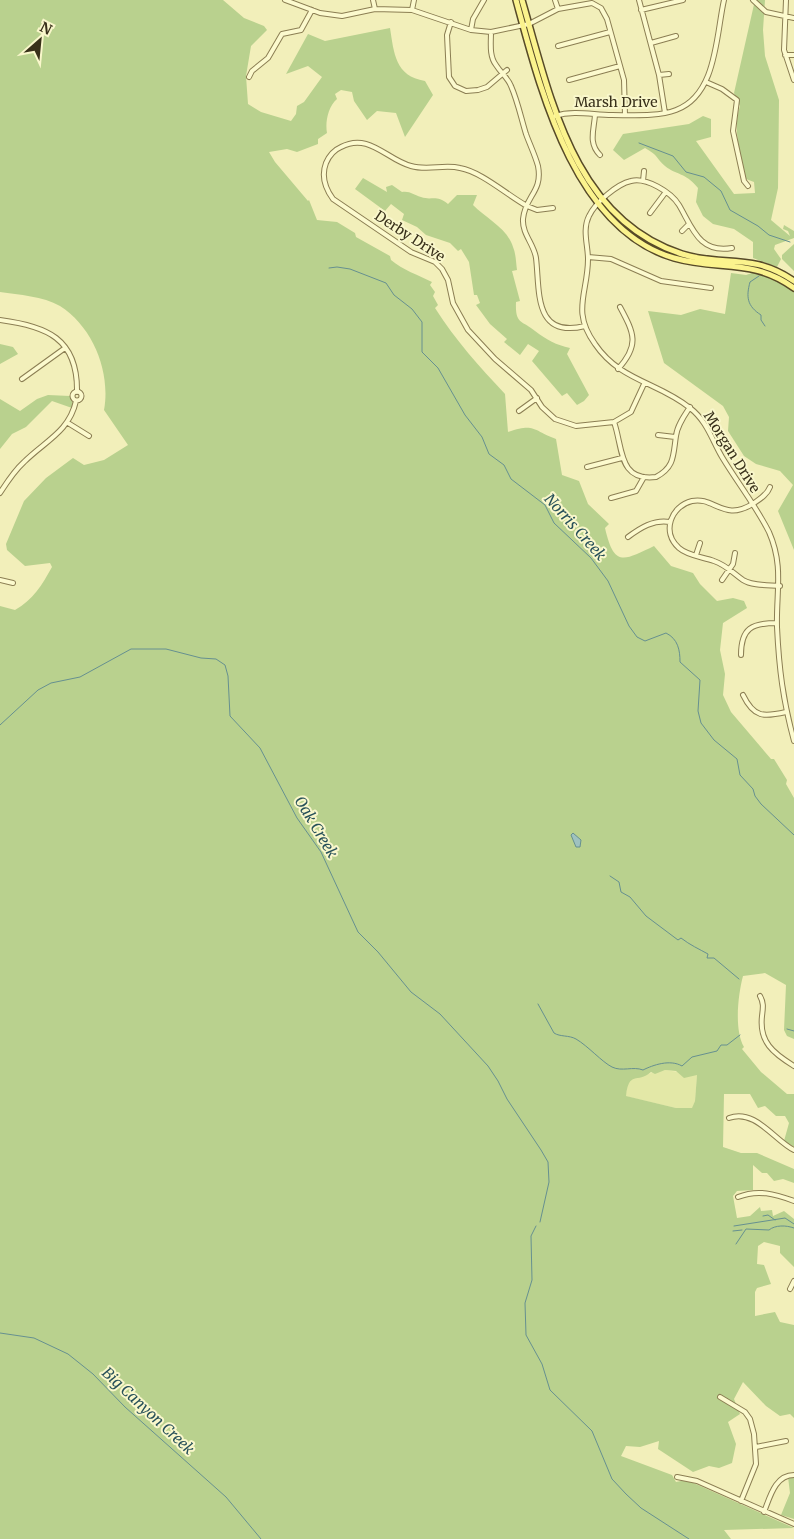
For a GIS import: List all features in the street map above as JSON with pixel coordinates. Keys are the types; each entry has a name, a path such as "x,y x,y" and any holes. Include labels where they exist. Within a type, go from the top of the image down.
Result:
{"main road":[{"path":"516,0 526,25 553,117 601,201 617,224 656,252 688,262 750,267 776,276 794,288"},
{"path":"522,0 526,25"},
{"path":"601,201 639,234 664,248 687,255 749,261 766,266 794,281"}],"street":[{"path":"285,0 306,6 312,10 342,16 375,9 412,10 471,30 491,32 526,25 558,9 586,2 597,5 604,11 620,66 625,90 625,115"},
{"path":"306,6 308,0"},
{"path":"373,0 375,9"},
{"path":"412,10 414,0"},
{"path":"471,30 474,19 484,0"},
{"path":"556,0 558,9"},
{"path":"639,0 659,75 665,113"},
{"path":"641,10 683,0"},
{"name":"Marsh Drive","path":"553,117 574,112 595,115 665,113 684,106 695,98 706,82 724,0"},
{"path":"752,0 766,12 794,18"},
{"path":"786,0 783,37 786,55 794,80"},
{"path":"249,77 252,71 268,58 282,34 301,30 312,10"},
{"path":"451,22 447,35 450,77 455,86 466,91 478,90 487,86 508,70"},
{"path":"491,32 492,60 503,73 515,94 540,177 536,193 526,206 523,222 536,258 540,308 552,322 561,326 570,328 585,326"},
{"path":"558,46 610,32"},
{"path":"651,43 676,36"},
{"path":"786,55 794,55"},
{"path":"569,80 620,66"},
{"path":"659,75 669,74"},
{"path":"706,82 722,89 736,100 733,131 744,181 748,186"},
{"path":"595,115 592,140 593,146 600,155"},
{"name":"Derby Drive","path":"526,206 468,170 451,166 433,168 410,166 376,146 364,143 351,143 335,151 326,162 324,170 326,189 333,199 411,252 435,262 442,269 448,280 453,303 468,330 495,360 531,390 548,413 565,424 576,426 614,422"},
{"path":"643,180 644,171"},
{"path":"601,201 624,184 643,180 679,204 688,225 708,246 723,250 732,248"},
{"path":"650,213 665,193"},
{"name":"Morgan Drive","path":"601,201 592,211 586,224 588,257 582,305 585,326 594,343 618,369 690,408 705,424 721,456 768,532 775,548 780,586 777,624 780,679 794,741"},
{"path":"526,206 537,210 553,208"},
{"path":"682,231 688,225"},
{"path":"588,257 611,259 661,281 711,288"},
{"path":"618,369 626,360 633,342 630,325 620,307"},
{"path":"0,320 22,322 40,327 56,337 66,348 74,366 77,392 72,395 76,401 68,423 51,441 18,467 0,493"},
{"path":"22,378 66,348"},
{"path":"644,384 630,412 614,422 622,458 630,469 644,477 656,477 668,468 675,456 675,437 682,418 690,408"},
{"path":"519,411 537,398"},
{"path":"68,423 89,436"},
{"path":"658,435 675,437"},
{"path":"587,467 622,458"},
{"path":"612,498 636,491 644,477"},
{"path":"770,487 768,492 752,504 732,511 695,500 677,509 670,522 670,534 674,543 684,552 730,569 748,582 780,586"},
{"path":"695,493 695,500"},
{"path":"628,537 651,523 670,522"},
{"path":"696,555 700,543"},
{"path":"722,580 735,560 735,553"},
{"path":"0,580 13,583"},
{"path":"741,655 743,636 747,630 764,623 777,624"},
{"path":"744,695 751,710 757,714 766,716 786,712"},
{"path":"760,996 763,1001 761,1025 765,1042 771,1050 794,1066"},
{"path":"729,1118 736,1116 762,1124 794,1150"},
{"path":"738,1196 748,1193 768,1193 794,1201"},
{"path":"790,1289 794,1281"},
{"path":"720,1397 734,1407 742,1409 747,1416 756,1447 754,1470 741,1501"},
{"path":"756,1447 786,1441"},
{"path":"764,1512 778,1481 788,1475 794,1475"},
{"path":"677,1478 691,1479 794,1524"}],"green space":[{"path":"0,0 223,0 244,18 264,26 267,30 251,46 246,76 248,104 261,112 291,121 296,114 297,106 304,102 322,77 308,66 286,74 308,34 325,41 390,28 395,54 402,69 407,74 425,81 433,95 405,137 396,113 377,111 367,120 354,101 352,92 341,90 335,94 337,99 331,106 328,115 327,133 318,139 318,144 297,152 287,149 269,152 275,162 309,200 317,220 337,222 355,233 356,237 390,256 391,260 400,267 432,282 430,285 435,292 433,296 438,305 435,308 477,363 505,394 508,432 529,428 556,439 562,475 579,481 588,504 609,524 605,528 608,541 616,555 627,557 654,546 671,566 693,573 700,584 717,601 733,598 744,601 747,608 723,623 720,650 725,674 723,695 731,712 771,759 774,759 787,780 786,784 794,798 794,1039 787,1036 784,1030 786,985 765,973 743,976 738,1002 738,1022 744,1047 742,1049 761,1072 787,1094 794,1094 794,1147 784,1141 789,1123 785,1116 776,1116 765,1106 758,1108 750,1094 724,1094 723,1147 741,1153 757,1153 794,1169 794,1183 783,1179 774,1181 767,1173 762,1173 753,1165 753,1190 737,1191 733,1196 737,1218 750,1216 760,1207 761,1211 772,1210 773,1216 784,1211 794,1219 794,1267 780,1253 780,1246 764,1242 758,1246 757,1264 764,1265 771,1284 757,1288 755,1292 755,1316 775,1312 780,1322 794,1325 794,1418 790,1414 780,1416 766,1406 743,1382 734,1399 740,1414 728,1422 736,1444 732,1463 719,1468 709,1466 693,1472 658,1449 659,1441 640,1447 626,1446 621,1456 672,1475 676,1482 686,1480 794,1528 724,1530 731,1539 0,1539 0,606 15,610 27,602 45,580 52,567 50,563 25,566 7,550 6,544 24,501 46,478 73,458 84,465 104,460 128,445 104,410 105,381 102,366 90,338 82,326 60,306 46,300 0,292","holes":["665,1070 676,1071 684,1078 697,1075 695,1101 692,1108 676,1108 626,1096 627,1088 632,1080 651,1072 655,1074"]},
{"path":"755,0 765,0 763,30 765,56 779,100 778,188 771,220 790,236 788,231 783,229 784,225 794,231 794,238 775,245 774,249 781,259 777,267 753,258 753,242 734,229 713,224 703,216 696,202 698,188 685,176 665,166 653,153 645,148 624,160 613,150 623,134 689,124 703,116 711,119 711,137 696,141 734,194 755,193 754,182 746,179 740,152 737,124 740,106 734,93"},
{"path":"363,178 387,192 386,187 392,185 402,192 425,198 437,198 448,204 457,195 477,195 473,205 502,229 514,250 517,270 512,271 520,301 516,302 518,318 548,340 570,348 567,354 589,395 584,401 577,405 567,393 562,396 532,361 539,351 528,344 520,355 504,342 507,339 490,324 476,305 480,303 477,295 474,295 469,262 461,249 458,251 450,243 426,235 417,227 402,220 404,214 391,204 385,211 355,189"},
{"path":"794,244 794,271 782,259 782,255"},
{"path":"755,272 774,279 794,292 794,550 778,511 793,485 780,471 756,464 744,456 728,431 729,417 723,406 664,363 648,311 681,315 700,309 725,314 731,273 746,275"},
{"path":"0,344 13,347 18,354 0,364"},
{"path":"48,395 70,396 73,403 72,408 52,401 26,427 12,434 0,449 0,399 20,411 37,399"},
{"path":"665,1070 697,1075 695,1101 692,1109 676,1108 625,1096 629,1081 634,1077"},
{"path":"788,1477 794,1477 794,1519 781,1515 790,1493"}],"water":[{"path":"573,833 581,840 580,847 576,847 571,835"}],"waterway":[{"path":"639,143 673,156 686,172 704,177 721,191 730,210 758,226 769,235 790,242"},
{"name":"Norris Creek","path":"329,268 350,269 386,283 394,295 412,309 422,322 422,352 438,368 465,415 482,437 489,454 504,465 511,479 545,505 554,523 591,558 608,581 629,626 637,637 645,641 666,633 673,638 679,649 680,662 700,680 698,711 701,723 714,740 737,759 740,775 753,789 755,796 761,804 794,835"},
{"path":"759,276 750,282 748,297 750,305 761,315 761,320 765,326"},
{"name":"Oak Creek","path":"0,725 38,690 51,683 80,677 131,649 166,649 201,658 216,659 225,665 228,676 230,716 260,748 297,818 321,852 358,932 378,952 411,992 440,1014 488,1066 548,1162 549,1182 540,1222"},
{"path":"610,876 619,882 621,892 630,897 646,916 678,940 681,938 708,954 707,958 714,958 739,979"},
{"path":"538,1004 554,1033 576,1039 608,1065 620,1069 643,1070 667,1063 682,1066 692,1057 717,1051 721,1045 727,1045 740,1035"},
{"path":"787,1029 794,1031"},
{"path":"763,1216 768,1215 775,1220"},
{"path":"734,1226 785,1218 794,1224"},
{"name":"Oak Creek","path":"536,1226 531,1236 532,1280 525,1303 526,1335 542,1364 550,1390 592,1431 612,1479 641,1508 689,1539"},
{"path":"736,1244 746,1229 769,1230 781,1226 794,1228"},
{"path":"733,1231 742,1230"},
{"name":"Big Canyon Creek","path":"0,1333 34,1338 68,1354 93,1374 125,1407 226,1497 261,1539"}]}
